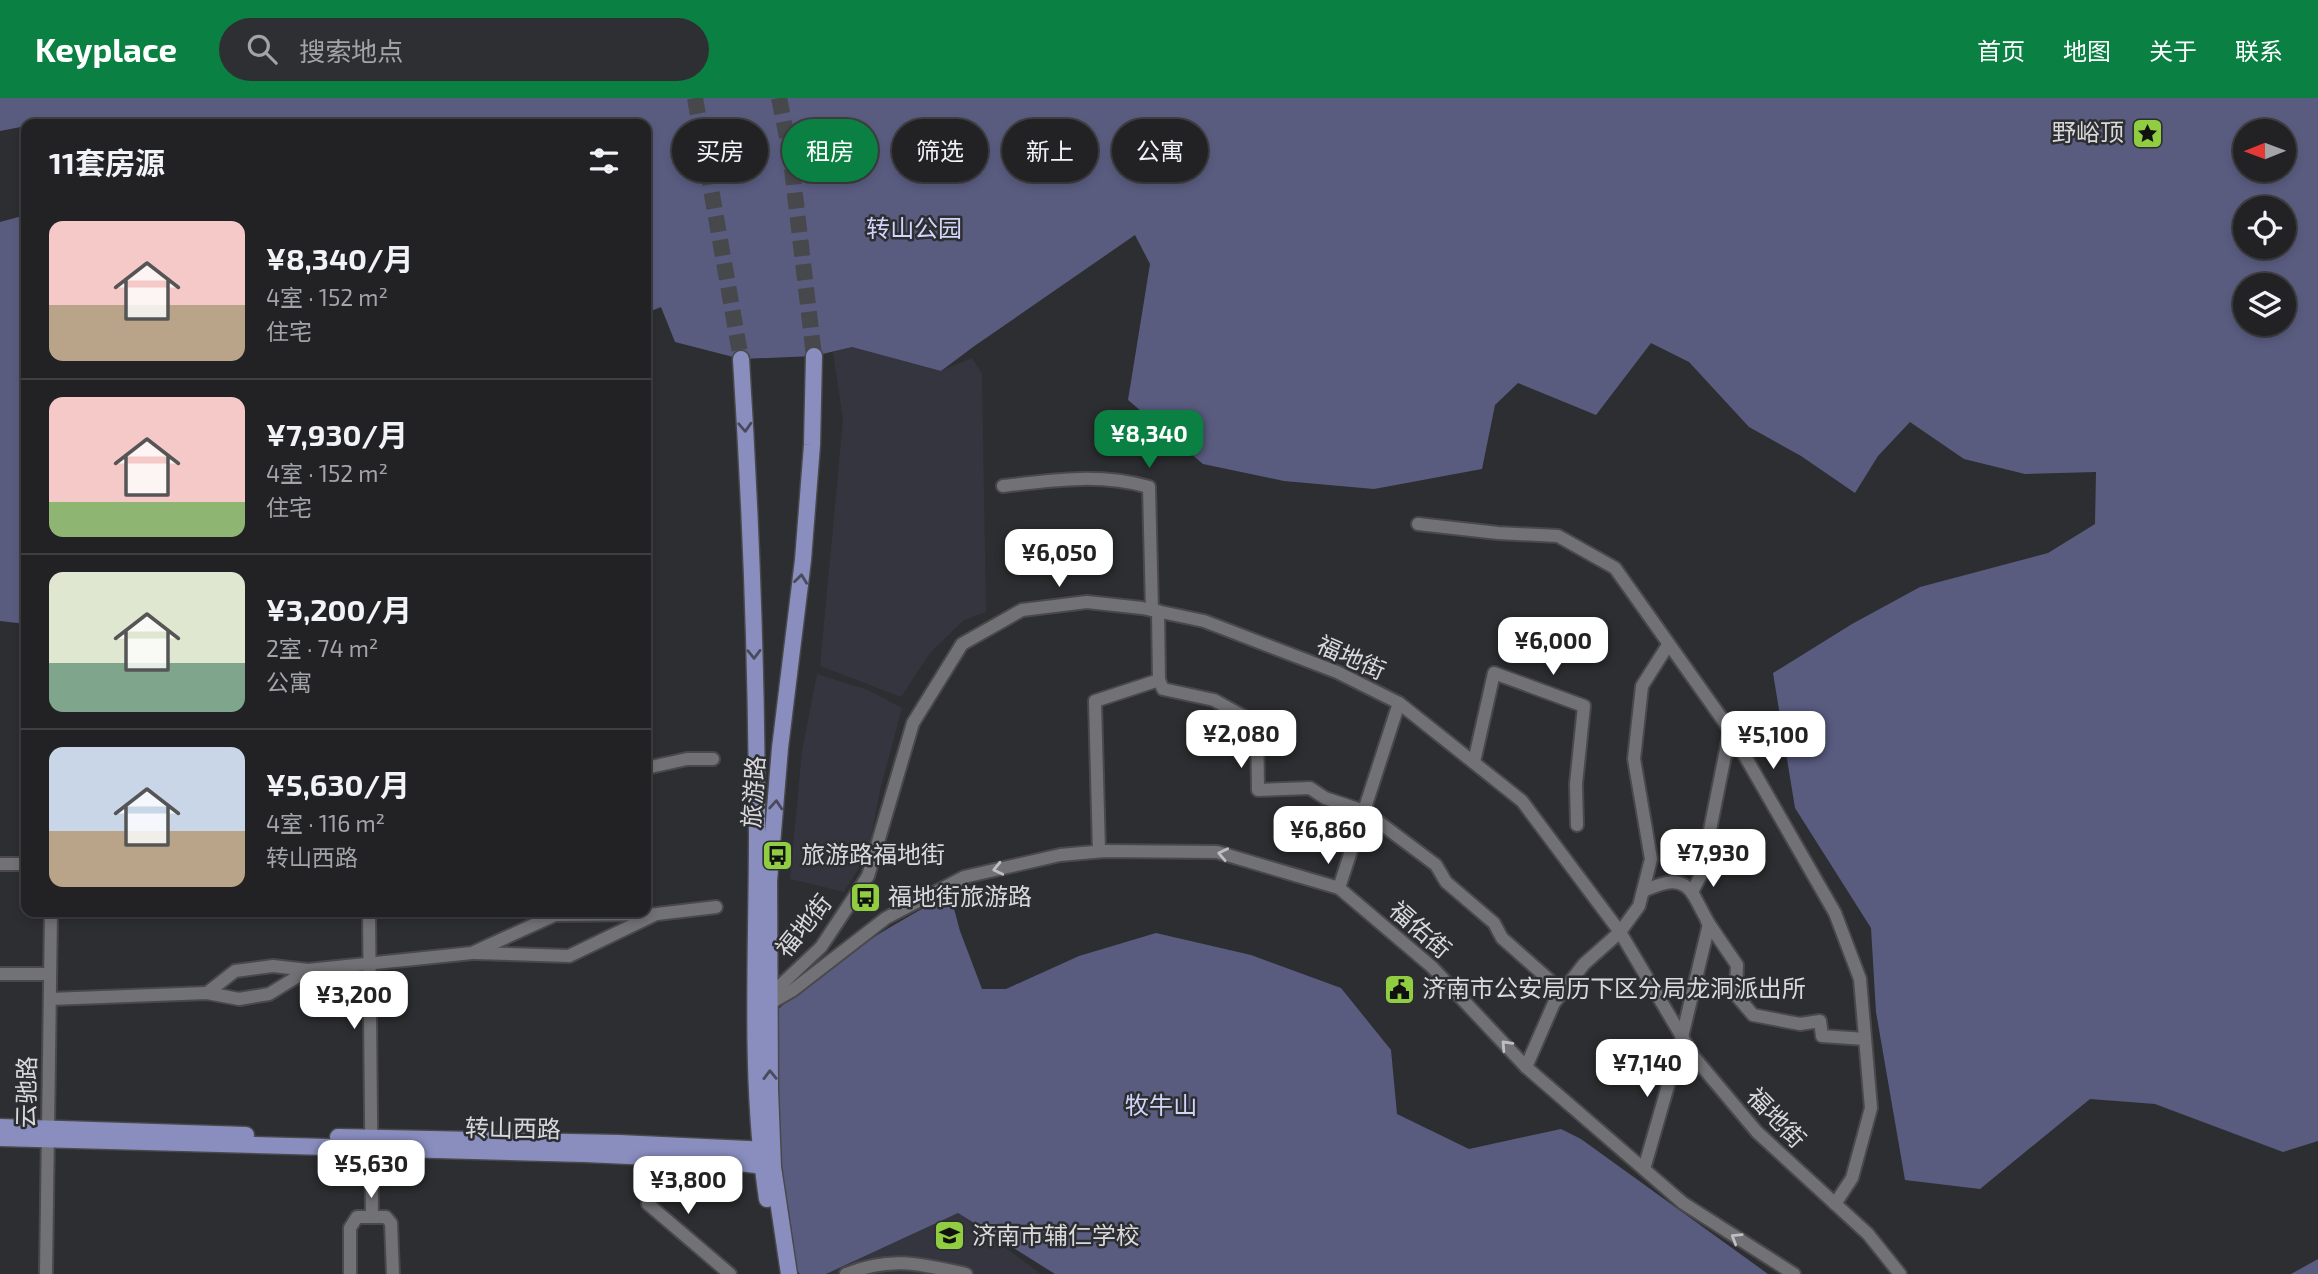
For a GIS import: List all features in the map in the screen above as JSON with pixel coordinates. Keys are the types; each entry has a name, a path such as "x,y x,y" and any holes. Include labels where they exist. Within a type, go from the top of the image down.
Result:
{"main road":[{"name":"旅游路","path":"789,1274 756,1079 765,1002 769,881 780,748 803,560 812,444 814,356"},
{"name":"旅游路","path":"741,359 754,606 757,832 765,1002"},
{"name":"转山西路","path":"0,1127 47,1134"},
{"name":"转山西路","path":"0,1138 47,1134 372,1143 668,1145 768,1158"},
{"name":"转山西路","path":"372,1143 648,1158 768,1158"},
{"name":"旅游路","path":"768,1158 779,1274"}],"street":[{"path":"1003,486 1070,478 1103,478 1149,487 1155,611 1163,689 1214,700 1257,724 1258,790 1310,788 1325,798 1364,811 1436,865 1446,882 1494,923 1502,938 1563,992"},
{"path":"1418,524 1498,533 1558,536 1615,568 1730,730 1835,913 1860,979 1871,1108 1852,1178 1835,1204"},
{"name":"福地街","path":"765,1002 821,947 868,876 913,723 962,643 1022,610 1087,602 1204,621 1337,673 1399,703 1522,800 1620,932 1694,1057 1757,1132 1868,1234 1900,1274"},
{"path":"1526,1067 1555,1003 1584,964 1620,932 1639,906 1651,859 1634,759 1642,686 1668,646"},
{"path":"1474,762 1494,673 1584,706 1576,784 1577,825"},
{"path":"1098,852 1095,701 1160,680"},
{"path":"1339,888 1399,703"},
{"path":"1692,892 1701,875 1730,730"},
{"path":"651,767 687,760 713,759"},
{"name":"福佑街","path":"765,1002 793,990 886,918 964,877 1060,855 1098,852 1217,852 1339,888 1432,967 1526,1067 1689,1208 1794,1274"},
{"path":"0,864 21,864"},
{"path":"1643,891 1664,882 1686,884 1737,965 1736,995 1753,1015 1800,1024 1820,1021 1822,1036 1865,1039"},
{"path":"651,914 716,907"},
{"path":"651,917 657,914"},
{"name":"云驰路","path":"46,1274 51,917"},
{"path":"369,917 372,1217"},
{"path":"472,953 551,917"},
{"path":"207,993 235,971 273,966 308,970 472,953 569,956 651,917"},
{"path":"1644,1169 1682,1037 1709,924"},
{"path":"50,999 207,993 239,999 269,994 308,970"},
{"path":"0,974 50,974"},
{"path":"648,1158 648,1204 730,1274"},
{"path":"350,1274 350,1228 358,1217 386,1217 391,1223 393,1274"},
{"path":"846,1274 893,1261 966,1274"}],"shaded area":[{"path":"852,347 941,371 972,358 982,374 986,612 964,620 930,653 901,697 820,666 843,420 833,352"},
{"path":"817,674 868,690 902,708 880,790 868,853 844,892 790,879 802,751"},
{"name":"济南市辅仁学校","path":"958,1213 1041,1274 826,1274"}],"green space":[{"name":"转山公园","path":"0,98 2318,98 2318,1141 2283,1152 2155,1104 2090,1099 1980,1189 1905,1180 1876,1012 1871,928 1795,808 1773,673 1852,624 1920,587 2048,553 2095,524 2096,472 2025,474 1964,459 1910,422 1878,456 1855,493 1801,456 1749,427 1689,362 1651,343 1596,415 1518,383 1495,405 1482,469 1374,489 1284,481 1203,464 1128,400 1150,264 1135,235 941,371 852,347 814,356 741,359 675,342 661,307 651,311 651,119 21,119 21,127 0,131"},
{"path":"21,216 21,623 0,621 0,222"},
{"name":"牧牛山","path":"950,894 960,931 982,989 1006,989 1079,956 1156,933 1251,955 1341,988 1391,1050 1397,1114 1469,1149 1561,1129 1581,1139 1768,1274 1055,1274 958,1213 826,1274 800,1274 797,1271 777,1155 774,1013 858,947"},
{"path":"2318,1259 2318,1274 2291,1274"}],"tunnel":[{"path":"695,98 741,359"},
{"path":"779,98 790,152 814,356"}],"place":[{"name":"野峪顶","path":"2147,133"},
{"name":"旅游路福地街","path":"778,855"},
{"name":"福地街旅游路","path":"865,897"},
{"name":"济南市公安局历下区分局龙洞派出所","path":"1399,989"},
{"name":"济南市辅仁学校","path":"949,1236"}]}
